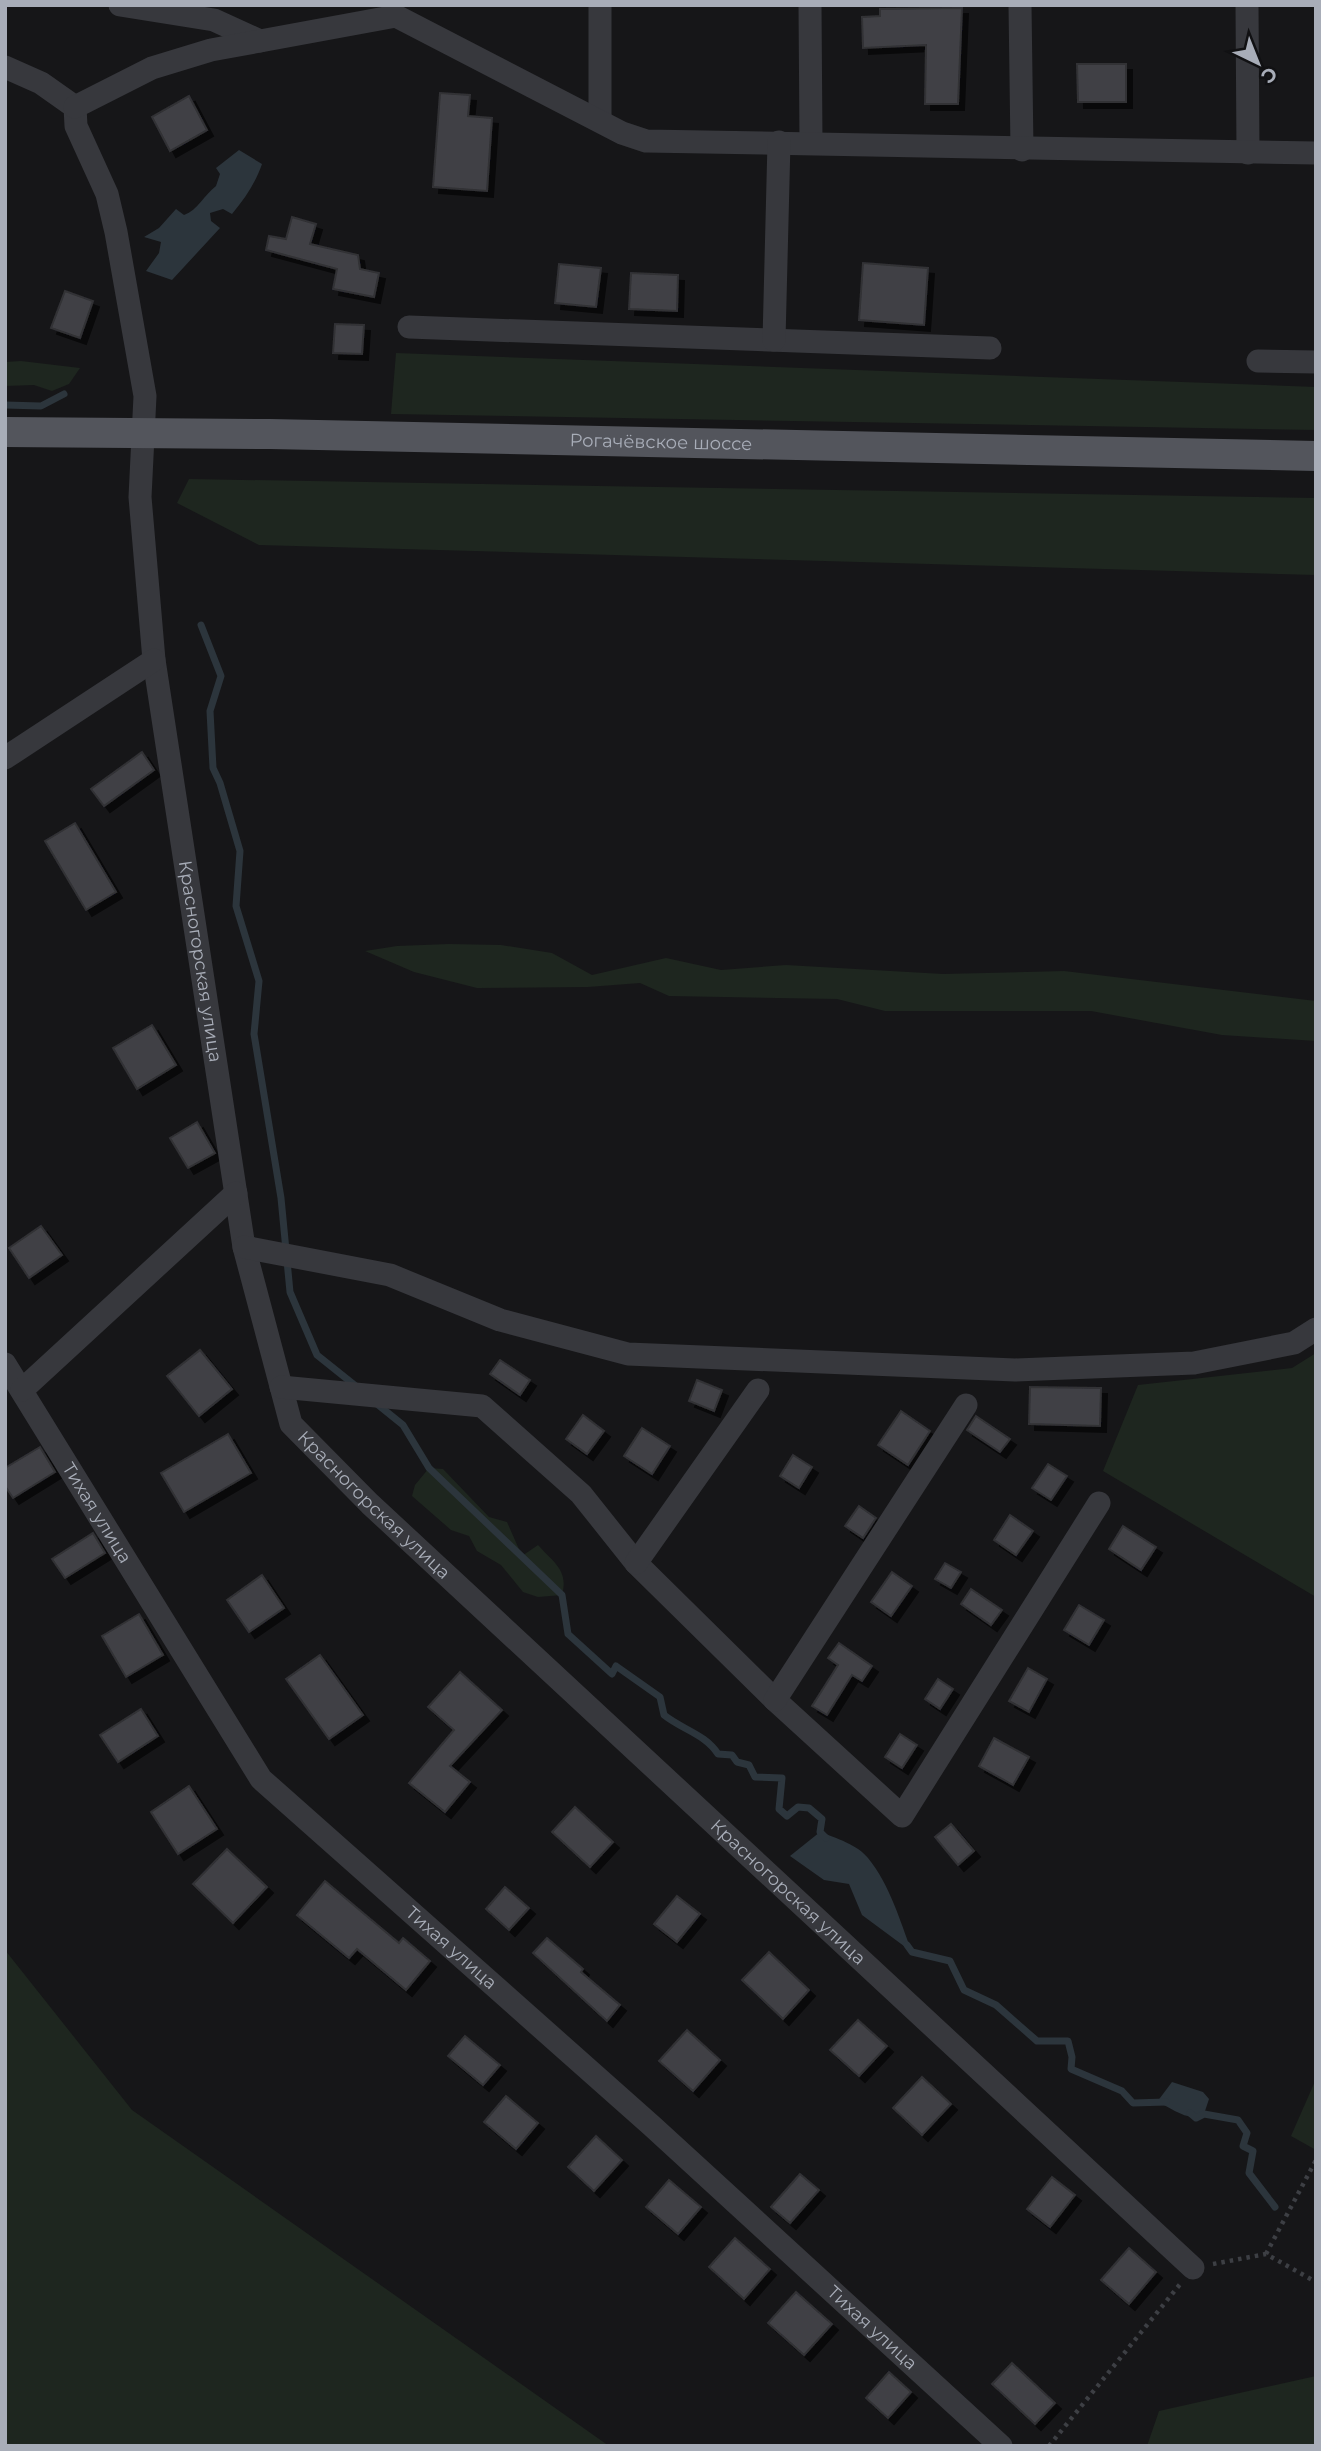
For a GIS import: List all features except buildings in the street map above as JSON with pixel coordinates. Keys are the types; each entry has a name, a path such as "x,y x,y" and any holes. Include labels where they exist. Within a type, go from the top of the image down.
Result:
{"main road":[{"name":"Рогачёвское шоссе","path":"5,432 293,434 1316,456"}],"street":[{"path":"120,5 214,20 260,41"},
{"path":"600,5 600,120"},
{"path":"810,5 811,142"},
{"path":"1020,5 1022,150"},
{"path":"1247,5 1248,153"},
{"path":"5,66 41,83 75,107 152,68 211,50 396,11 600,120 646,141 811,142 1022,150 1316,153"},
{"name":"Красногорская улица","path":"75,107 76,126 107,194 145,396 140,497 154,660 244,1247 290,1424 370,1504 1193,2268"},
{"path":"774,340 779,142"},
{"path":"409,327 990,348"},
{"path":"1258,361 1316,362"},
{"path":"5,758 154,660"},
{"path":"22,1390 236,1193"},
{"path":"244,1247 390,1275 500,1320 628,1354 1029,1369 1194,1363 1294,1343 1316,1329"},
{"name":"Тихая улица","path":"5,1364 261,1779 652,2126 1001,2446"},
{"path":"281,1387 482,1406 581,1494 636,1563 775,1700 902,1816 1099,1503"},
{"path":"636,1563 758,1390"},
{"path":"775,1700 966,1405"}],"path":[{"path":"1266,2253 1316,2160"},
{"path":"1049,2446 1193,2268 1266,2253 1316,2282"}],"shaded area":[{"path":"239,150 262,164 237,208 232,214 223,209 210,213 211,221 220,228 172,280 146,271 159,253 161,242 144,237 159,228 176,209 184,215 193,210 216,186 220,174 216,168"},
{"path":"396,353 1316,387 1316,430 391,414"},
{"path":"21,361 80,368 69,384 52,391 34,385 5,386 5,362"},
{"path":"189,479 1316,498 1316,575 259,545 177,503"},
{"path":"501,945 552,953 592,975 666,958 721,970 786,965 943,974 1064,971 1316,1001 1316,1041 1222,1035 1091,1011 885,1011 837,999 669,996 640,983 588,987 477,988 414,972 365,951 397,946"},
{"path":"1316,1353 1316,1597 1103,1471 1138,1385 1292,1368"},
{"path":"429,1468 443,1469 489,1517 507,1522 522,1556 538,1545 561,1573 564,1586 562,1595 538,1597 523,1592 501,1565 477,1551 469,1536 451,1530 412,1496 415,1485"},
{"path":"820,1832 853,1846 868,1858 888,1891 912,1952 862,1915 849,1884 824,1880 790,1856"},
{"path":"5,1950 132,2110 609,2446 5,2446"},
{"path":"1316,2079 1316,2150 1291,2136"},
{"path":"1172,2082 1203,2092 1209,2099 1204,2114 1186,2116 1157,2102"},
{"path":"1316,2376 1316,2446 1147,2446 1159,2411"}],"waterway":[{"path":"5,405 41,406 64,394"},
{"path":"201,625 221,676 210,711 213,768 240,851 236,906 259,981 254,1034 281,1198 290,1292 317,1355 357,1387"},
{"path":"377,1404 403,1425 429,1468 562,1595 568,1634 612,1674 616,1666 660,1697 664,1715 700,1737 718,1754 732,1755 737,1762 749,1765 755,1777 782,1778 779,1809 787,1816 798,1807 809,1808 822,1819 820,1832 826,1838"},
{"path":"907,1945 912,1952 950,1961 964,1990 996,2005 1037,2041 1068,2041 1072,2057 1071,2069 1122,2091 1133,2103 1166,2102"},
{"path":"1190,2113 1196,2118 1204,2114 1238,2120 1247,2133 1243,2146 1253,2151 1249,2173 1275,2207"}]}
